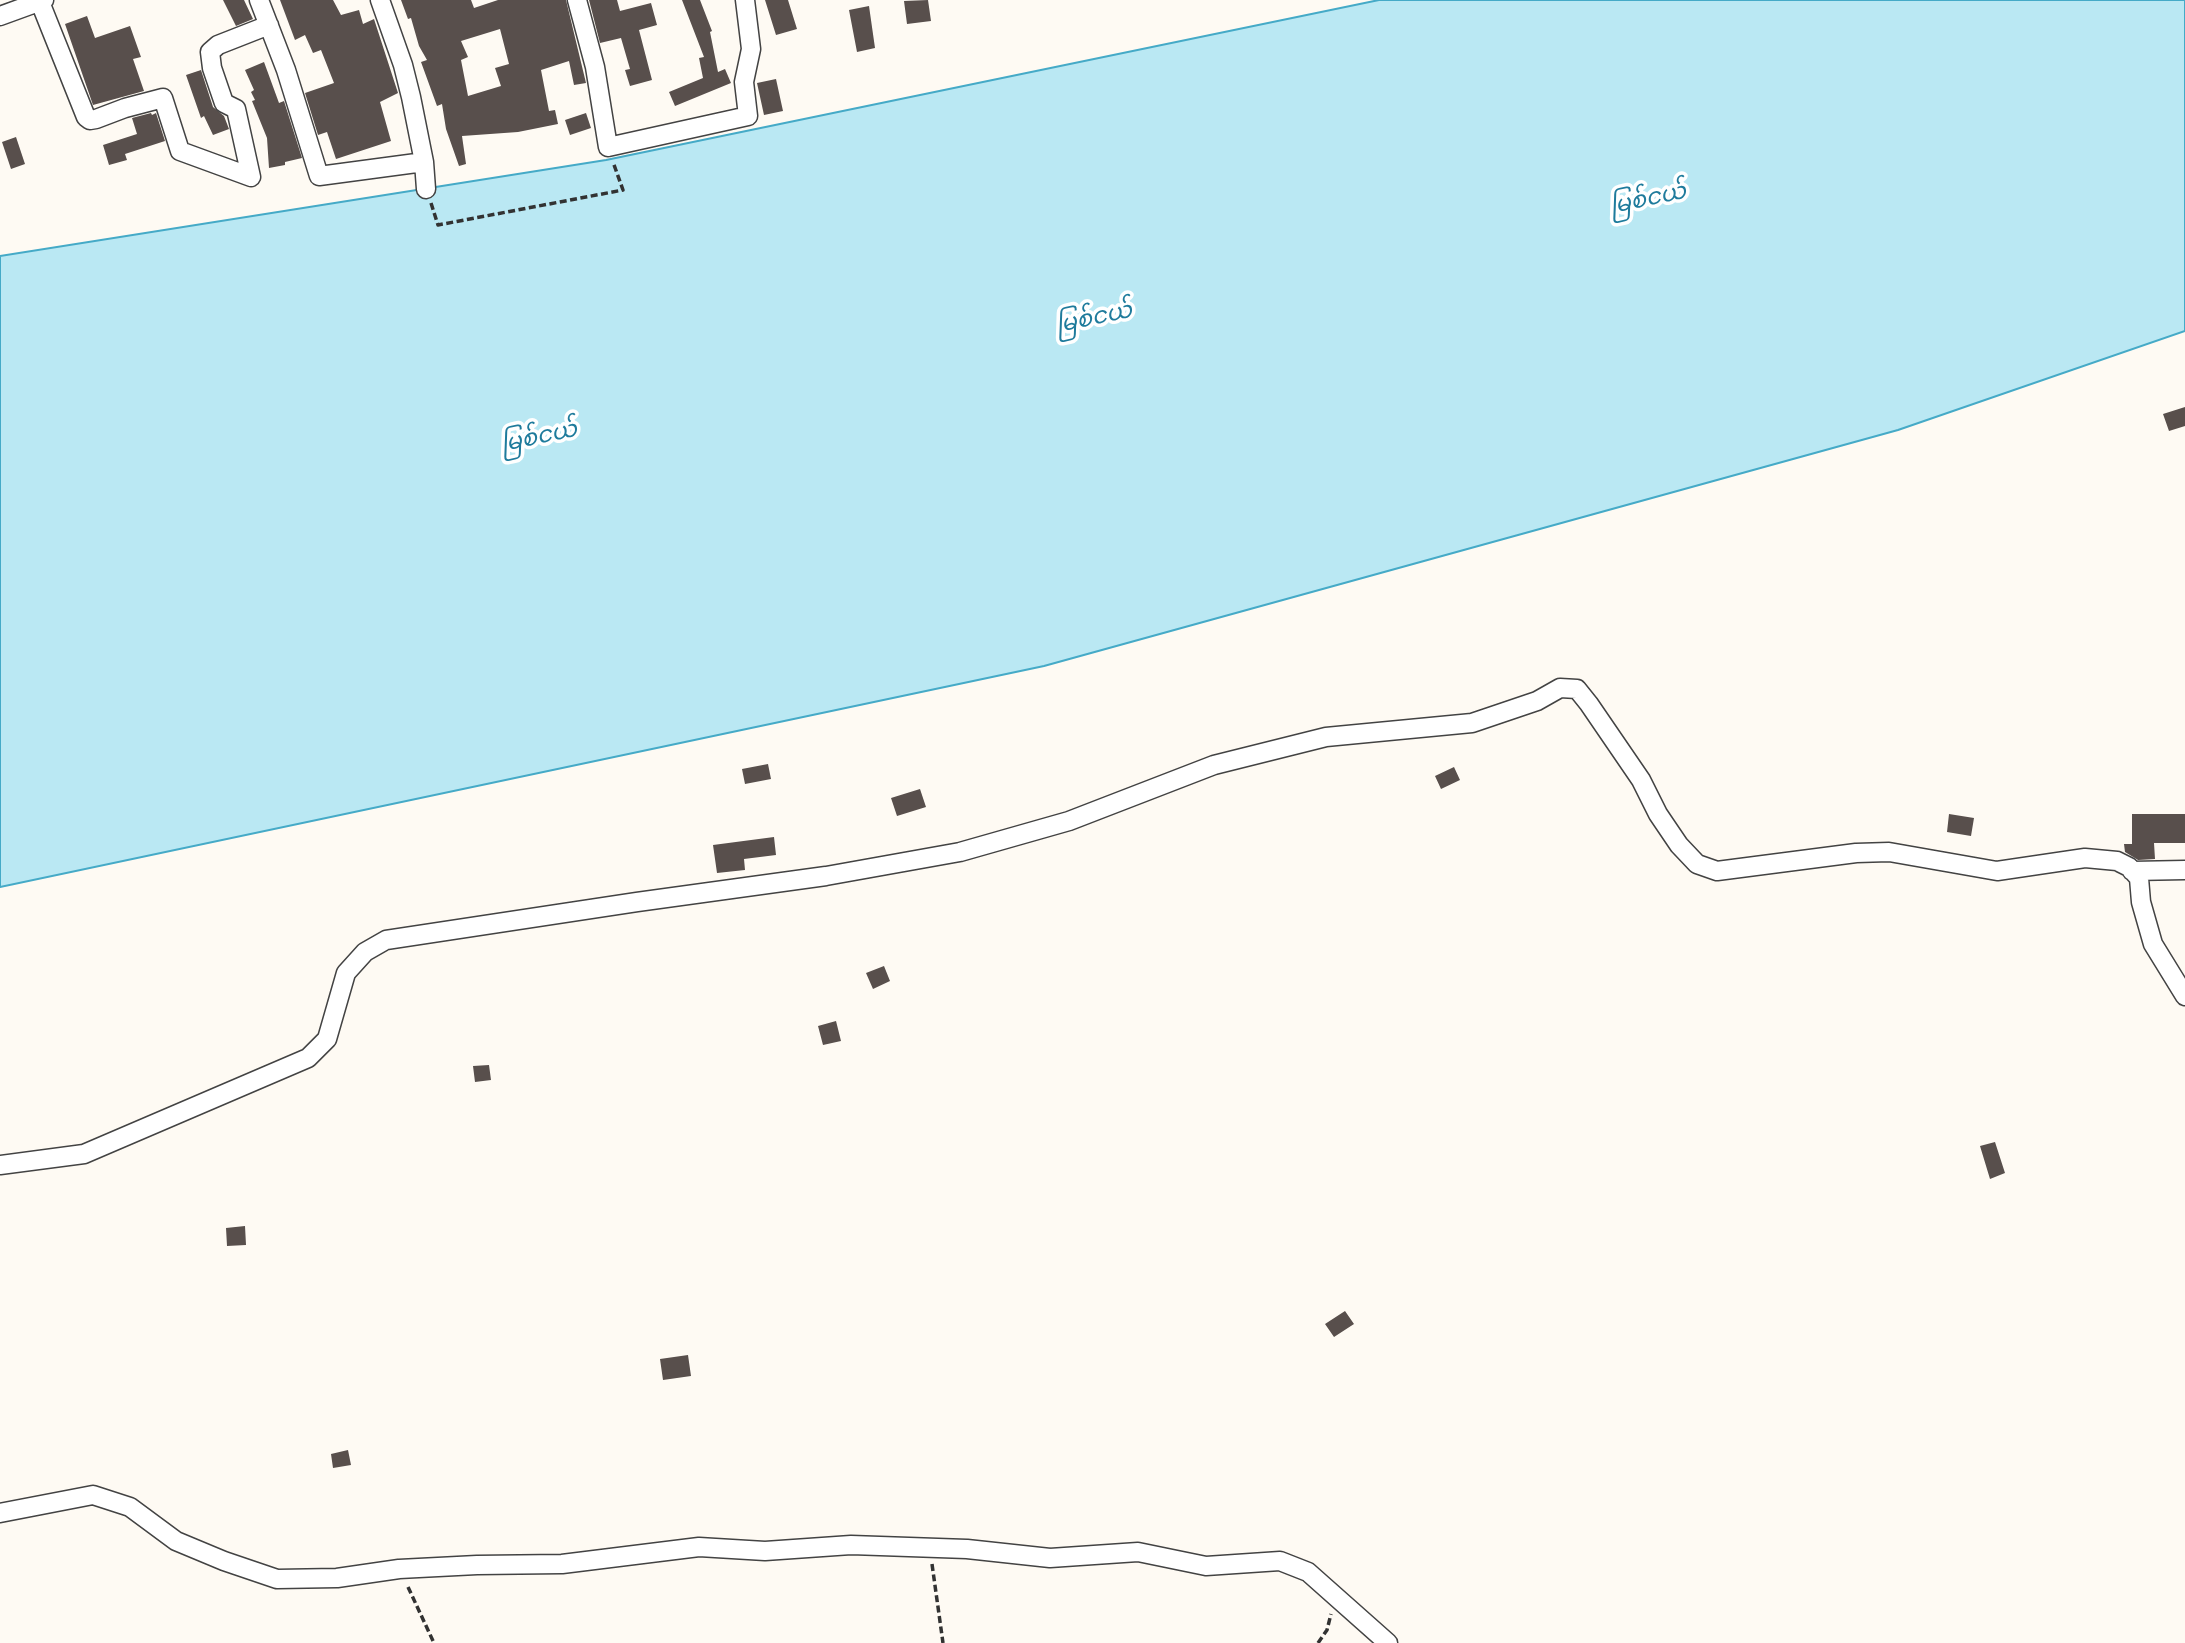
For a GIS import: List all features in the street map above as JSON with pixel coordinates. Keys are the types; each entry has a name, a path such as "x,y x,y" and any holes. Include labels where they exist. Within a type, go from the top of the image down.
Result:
{"street":[{"path":"259,0 297,104 319,176 424,162"},
{"path":"380,0 402,65 424,162 426,189"},
{"path":"577,0 595,66 608,147 748,116 744,82 751,49 745,0"},
{"path":"0,16 42,1 86,117 90,120 163,98 180,151 250,177 236,108 224,103 209,56 218,45 269,24"},
{"path":"0,1165 84,1154 308,1058 327,1039 346,973 365,951 386,940 826,876 960,852 1069,821 1214,765 1326,737 1472,723 1537,701 1560,688 1577,689 1641,780 1658,814 1679,845 1697,864 1717,871 1856,853 1889,852 1997,871 2085,858 2117,861 2139,878 2141,902 2153,944 2185,996"},
{"path":"2132,871 2185,870"},
{"path":"0,1513 93,1495 130,1507 176,1541 278,1579 337,1578 399,1569 562,1563 699,1547 765,1551 851,1545 930,1548 1050,1558 1138,1552 1206,1566 1280,1561 1308,1572 1388,1643"}],"path":[{"path":"426,189 438,225 623,190 608,147"},
{"path":"930,1548 943,1643"},
{"path":"399,1569 434,1643"}],"water":[{"name":"မြစ်ငယ်","path":"1379,0 2185,0 2185,331 1898,430 1044,666 0,887 0,256 606,160"}],"building":[{"path":"223,0 244,0 253,19 236,26"},
{"path":"280,0 333,0 341,15 359,10 363,24 374,19 398,93 380,102 391,141 336,159 327,132 318,135 305,93 334,83 321,50 313,53 305,35 295,40"},
{"path":"401,0 471,0 474,8 498,0 566,0 586,83 574,85 569,61 541,70 549,111 555,110 558,124 518,132 462,136 466,164 459,166 446,129 442,104 437,106 421,62 427,60 419,46 411,18 408,19","holes":["500,29 509,64 495,68 501,86 468,96 461,60 468,57 461,41"]},
{"path":"589,0 617,0 620,11 651,3 657,25 639,30 652,80 630,86 625,70 630,69 621,38 600,43"},
{"path":"682,0 700,0 712,31 710,32 718,72 725,69 731,83 675,106 669,92 703,78 699,58 704,57"},
{"path":"765,0 788,0 797,29 776,35"},
{"path":"928,0 931,21 907,24 904,1"},
{"path":"869,6 875,48 857,52 849,10"},
{"path":"87,16 95,38 130,26 141,57 133,59 144,91 93,105 65,24"},
{"path":"264,62 279,103 284,101 302,158 269,168 267,138 252,101 255,100 251,92 254,90 245,70"},
{"path":"201,70 213,107 224,116 229,129 213,135 204,116 201,118 186,75"},
{"path":"776,79 783,111 764,115 757,83"},
{"path":"156,113 165,141 125,154 127,160 109,165 103,145 137,134 132,118"},
{"path":"586,113 591,128 570,135 565,120"},
{"path":"16,137 25,164 11,169 2,142"},
{"path":"2185,407 2185,426 2169,431 2163,414"},
{"path":"768,764 771,779 745,784 742,769"},
{"path":"1454,767 1460,780 1441,789 1435,776"},
{"path":"920,789 926,807 897,816 891,798"},
{"path":"1949,814 1974,818 1971,836 1947,832"},
{"path":"2132,814 2185,814 2185,843 2154,843 2155,859 2138,860 2125,852 2124,844 2132,844"},
{"path":"774,837 776,855 744,859 745,870 717,873 713,845"},
{"path":"884,966 890,981 873,989 866,973"},
{"path":"836,1021 841,1041 823,1045 818,1026"},
{"path":"489,1065 491,1080 475,1082 473,1066"},
{"path":"1995,1142 2005,1173 1990,1179 1980,1146"},
{"path":"245,1226 246,1245 227,1246 226,1228"},
{"path":"1345,1311 1354,1324 1334,1337 1325,1324"},
{"path":"688,1355 691,1376 663,1380 660,1359"},
{"path":"348,1450 351,1465 333,1468 331,1454"}]}
